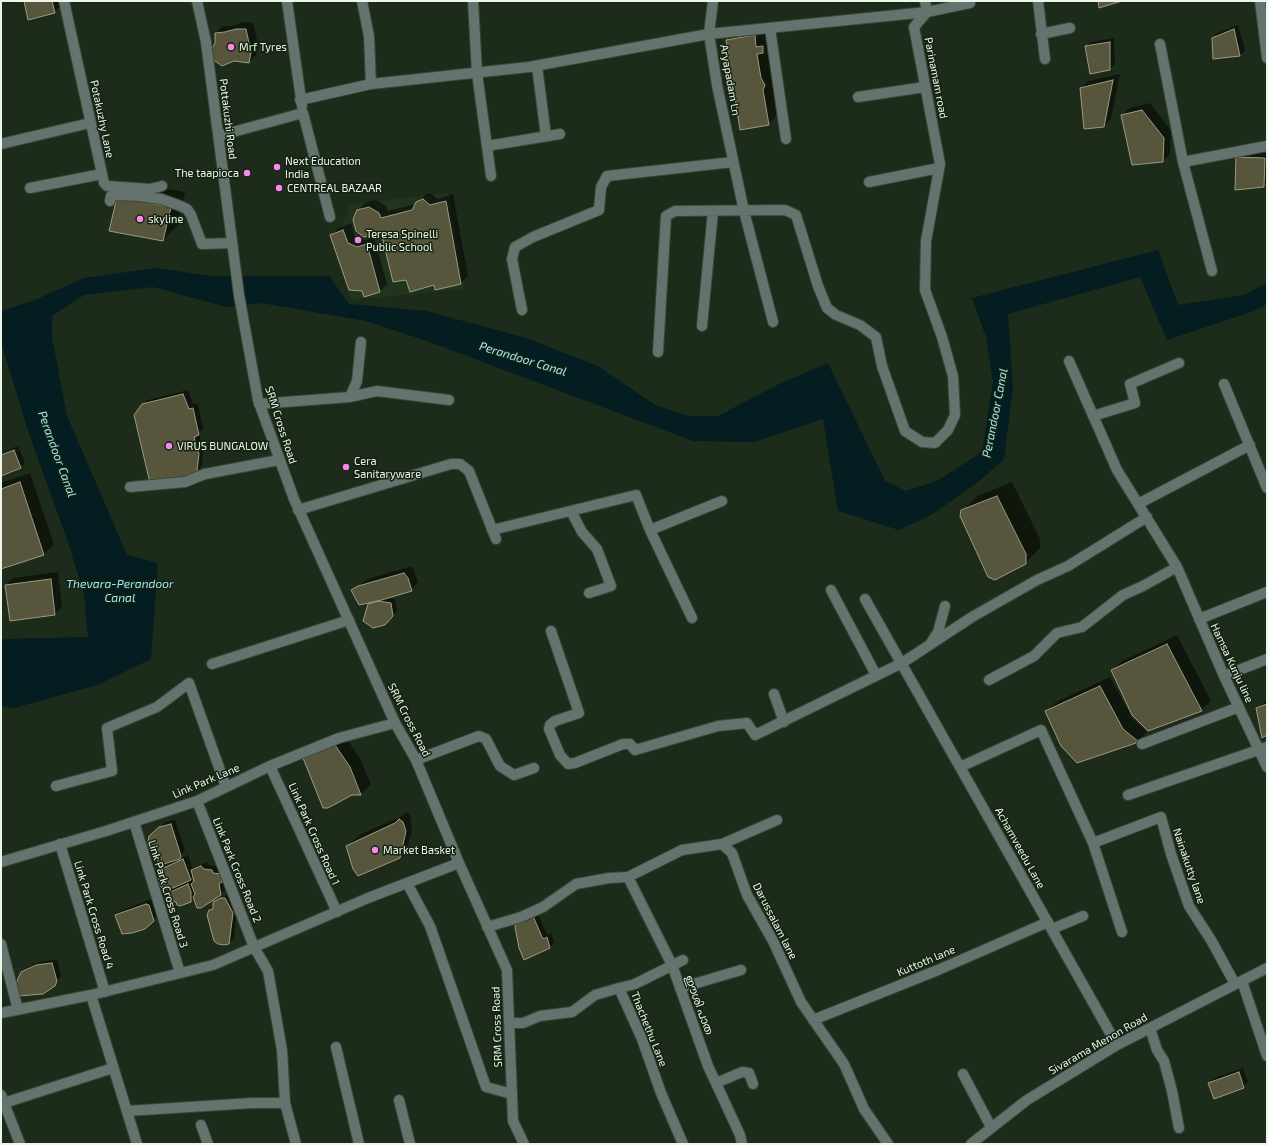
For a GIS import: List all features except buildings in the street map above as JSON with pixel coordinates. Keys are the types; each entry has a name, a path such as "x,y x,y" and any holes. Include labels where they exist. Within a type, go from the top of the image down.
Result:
{"street":[{"name":"Potakuzhy Lane","path":"64,1 90,123 102,174 107,186 150,189 162,186"},
{"name":"Pottakuzhi Road","path":"197,1 206,42 242,312"},
{"path":"287,1 300,100 330,217"},
{"path":"362,1 369,36 371,84"},
{"path":"473,1 477,73 491,176"},
{"name":"Aryapadam Ln","path":"714,1 710,34 717,85 744,212 773,322"},
{"path":"925,1 927,12"},
{"path":"1038,1 1045,59"},
{"path":"1260,1 1267,58"},
{"path":"300,100 371,84 537,66 710,34 927,12 970,4"},
{"name":"Parinamam road","path":"927,12 914,27 940,166"},
{"path":"770,28 786,139"},
{"path":"1041,34 1070,28"},
{"path":"1160,44 1183,162 1212,271"},
{"path":"537,66 546,136"},
{"path":"858,97 925,87"},
{"path":"218,136 303,113"},
{"path":"1,144 90,123"},
{"path":"487,146 560,134"},
{"path":"1183,162 1267,146"},
{"path":"522,310 512,259 515,247 533,237 599,210 601,187 607,176 733,162"},
{"path":"658,352 666,216 675,211 744,212 785,210 796,215 826,308 836,315 860,325 876,337 882,366 905,431 922,442 935,443 948,430 955,415 953,376 942,337 925,290 926,241 940,166 869,182"},
{"path":"30,188 102,174"},
{"path":"110,201 111,196 117,195 161,198 187,209 191,215 202,244 232,243"},
{"path":"702,326 713,211"},
{"name":"SRM Cross Road","path":"242,312 259,404 298,510 395,723 416,760 459,863 507,970 513,1121 524,1144"},
{"path":"350,397 357,381 361,342"},
{"name":"Hamsa Kunju line","path":"1069,361 1117,470 1177,567 1224,676 1239,707 1263,749 1267,767"},
{"path":"1093,416 1135,403 1130,384 1180,363"},
{"path":"1224,384 1267,488"},
{"path":"259,404 350,397 377,391 449,400"},
{"path":"1138,504 1250,445"},
{"path":"130,487 185,482 205,474 279,460"},
{"path":"298,510 451,464 460,464 469,471 494,534 571,511 636,495 650,530 692,618"},
{"path":"650,530 722,501"},
{"path":"571,511 582,532 597,549 611,586 589,593"},
{"path":"551,631 579,713 555,721 550,725 550,729 560,755 568,764 575,763 623,744 630,744 635,750 718,726 747,723 755,735 784,722 902,662 972,617 1037,580 1068,566 1146,517"},
{"path":"989,680 1034,656 1058,632 1082,627 1123,595 1143,586 1177,567"},
{"path":"831,590 876,675"},
{"path":"1199,619 1267,592"},
{"name":"Achamveedu Lane","path":"865,599 902,662 1117,1045"},
{"path":"930,644 938,632 945,606"},
{"path":"212,664 349,620"},
{"path":"1224,676 1267,659"},
{"path":"56,786 112,771 107,728 157,707 189,683 226,787"},
{"path":"774,694 784,722"},
{"path":"1142,744 1239,707"},
{"name":"Link Park Lane","path":"1,862 134,822 197,801 270,766 339,738 395,723"},
{"path":"960,767 1041,730 1093,843 1122,932"},
{"path":"416,760 479,736 486,739 500,766 514,775 534,768"},
{"path":"1128,794 1263,749"},
{"name":"Link Park Cross Road 1","path":"270,766 337,912"},
{"name":"Link Park Cross Road 2","path":"197,801 254,947 268,971 282,1050 285,1103 296,1144"},
{"name":"Nainakutty lane","path":"1093,843 1161,817 1170,854 1188,906 1238,982"},
{"path":"487,927 521,917 543,907 576,884 609,878 628,877 682,850 722,844 777,820"},
{"name":"Link Park Cross Road 3","path":"134,822 180,973"},
{"name":"Link Park Cross Road 4","path":"60,844 105,992"},
{"name":"Darussalam lane","path":"722,844 732,853 747,895 773,941 800,1002 844,1064 864,1109 888,1144"},
{"path":"1,1013 105,992 213,965 337,912 459,863"},
{"name":"ഈശി പാത","path":"628,877 672,965 716,1082 740,1135 742,1144"},
{"path":"407,883 430,926 486,1087 512,1094"},
{"name":"Kuttoth lane","path":"813,1020 1050,926 1083,916"},
{"path":"1,944 18,1010"},
{"path":"619,988 635,984 683,960"},
{"name":"Sivarama Menon Road","path":"971,1144 1027,1100 1117,1045 1267,968"},
{"path":"680,988 741,970"},
{"path":"1238,982 1267,1056"},
{"name":"Thachethu Lane","path":"509,1023 523,1024 540,1016 572,1012 595,995 619,988 642,1039 661,1093 683,1144"},
{"path":"90,995 137,1144"},
{"path":"1150,1028 1157,1050 1164,1061 1179,1128"},
{"path":"336,1047 359,1144"},
{"path":"20,1144 2,1099 113,1068"},
{"path":"716,1082 742,1072 749,1073 753,1084"},
{"path":"962,1074 991,1127"},
{"path":"399,1100 410,1144"},
{"path":"127,1111 252,1103 285,1103"},
{"path":"201,1125 208,1144"}],"shaded area":[{"path":"449,193 464,289 351,300 328,233 342,226 350,204"}],"water":[{"name":"Thevara-Perandoor Canal","path":"1158,250 1178,305 1244,295 1267,283 1267,304 1251,312 1167,340 1140,277 1008,314 1013,387 1004,459 977,483 931,515 899,530 838,511 823,419 755,442 693,441 427,341 366,321 261,303 227,307 153,287 84,295 52,316 52,337 67,416 127,555 158,563 151,659 97,685 14,708 1,706 1,639 88,637 84,594 67,539 28,431 1,342 1,311 35,300 84,278 156,268 211,276 329,276 349,304 426,311 523,337 598,366 655,405 689,416 718,416 777,385 828,363 885,481 906,491 937,481 982,452 993,382 986,337 972,298"}],"place":[{"name":"Mrf Tyres","path":"231,47"},
{"name":"Next Education India","path":"277,167"},
{"name":"The taapioca","path":"247,173"},
{"name":"CENTREAL BAZAAR","path":"279,188"},
{"name":"skyline","path":"140,219"},
{"name":"Teresa Spinelli Public School","path":"358,240"},
{"name":"VIRUS BUNGALOW","path":"169,446"},
{"name":"Cera Sanitaryware","path":"346,467"},
{"name":"Market Basket","path":"375,850"}],"water label":[{"name":"Perandoor Canal","path":"523,359"},
{"name":"Perandoor Canal","path":"995,413"},
{"name":"Perandoor Canal","path":"57,454"}]}
